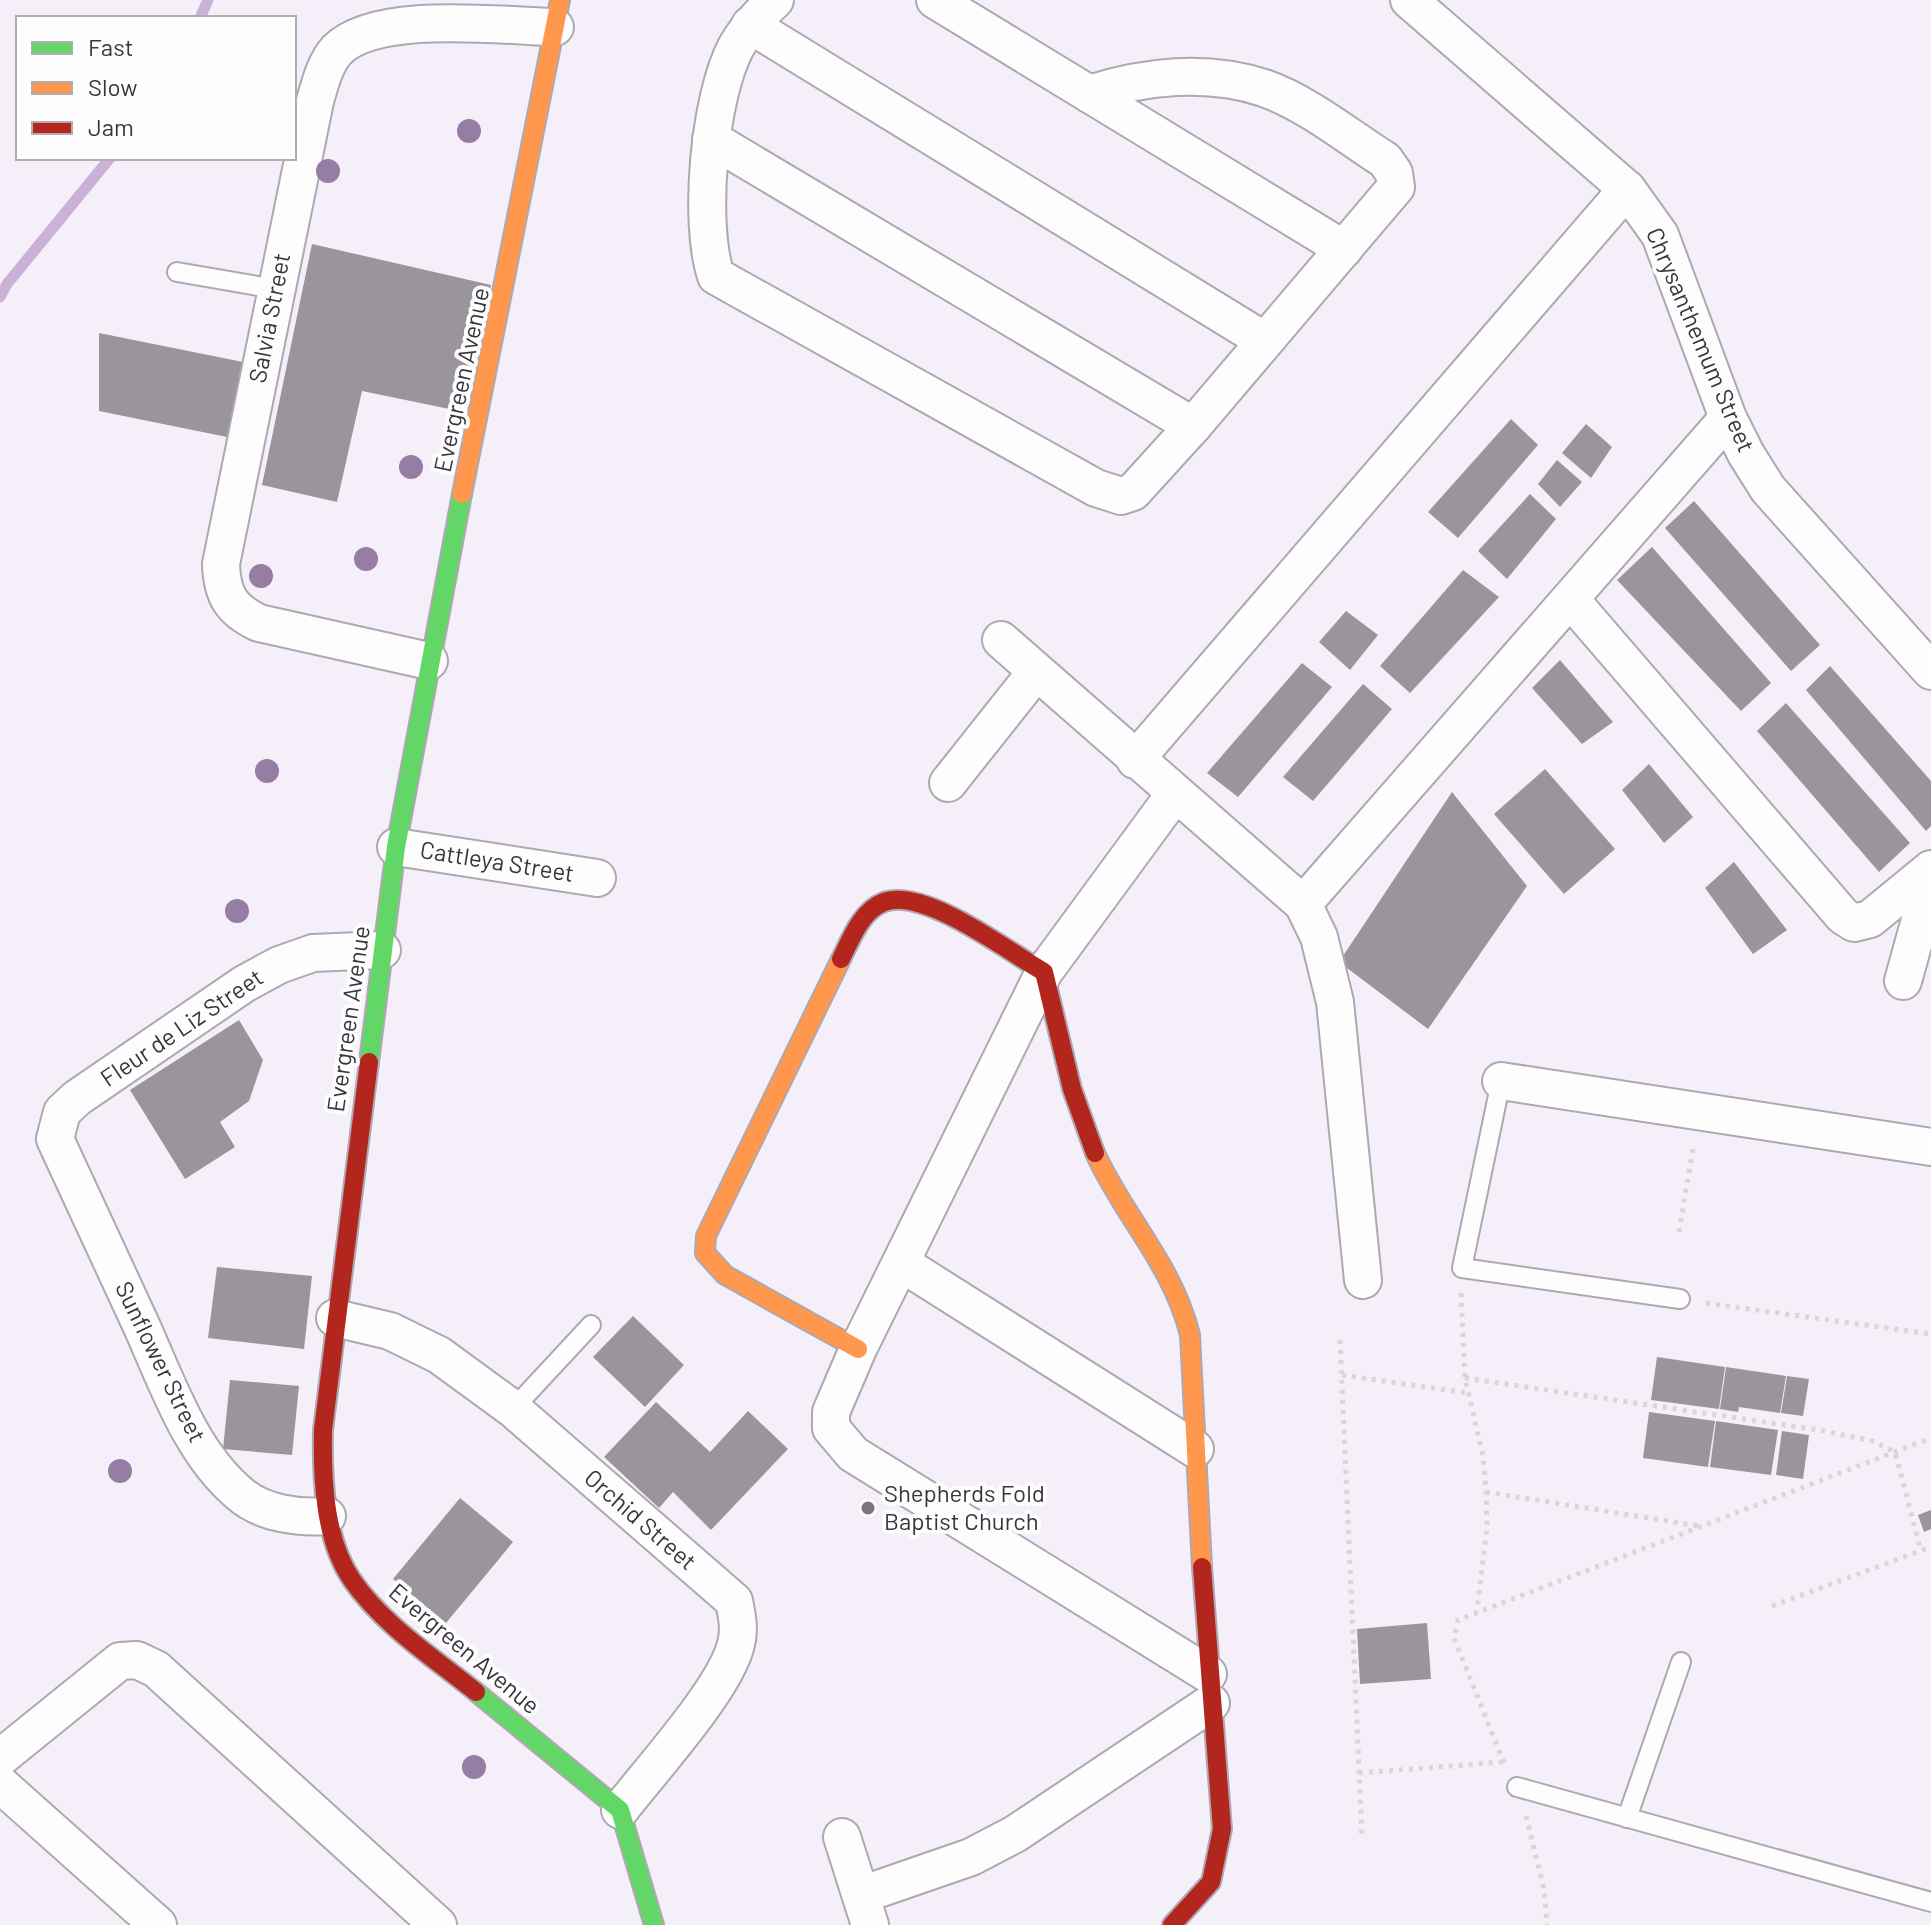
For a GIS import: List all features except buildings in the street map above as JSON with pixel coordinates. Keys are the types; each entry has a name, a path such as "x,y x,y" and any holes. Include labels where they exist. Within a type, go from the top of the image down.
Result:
{"street":[{"path":"775,0 750,25 735,50 711,139 708,252 716,276 1107,493 1121,496 1133,492 1193,426 1396,187 1394,173 1385,160 1301,107 1264,88 1171,76 1131,80 1089,94"},
{"path":"935,0 1344,249"},
{"name":"Chrysanthemum Street","path":"1409,0 1627,189 1660,235 1728,418 1768,489 1931,671"},
{"name":"Salvia Street","path":"429,661 259,623 241,614 229,603 222,584 221,564 275,289 315,101 324,72 336,51 360,34 396,27 558,13"},
{"name":"Evergreen Avenue","path":"558,13 429,661 396,847 335,1318 323,1444 327,1516 336,1548 352,1580 379,1610 620,1810"},
{"path":"750,25 1265,341"},
{"path":"711,139 1193,426"},
{"path":"1135,760 1627,189"},
{"path":"1303,904 1728,418"},
{"path":"1571,600 1843,916 1854,923 1870,919 1931,869"},
{"path":"1001,640 1174,795 1303,904 1319,937 1335,1002 1363,1280"},
{"path":"948,783 1036,672"},
{"path":"1174,795 1044,972 858,1349 831,1412 831,1428 840,1443 1210,1688"},
{"name":"Cattleya Street","path":"396,847 597,878"},
{"path":"1903,981 1931,880"},
{"path":"858,1349 725,1275 705,1253 706,1236 854,932 868,910 888,899 908,898 927,904 1044,972 1070,1083 1096,1157 1176,1283 1185,1308 1190,1335 1210,1688 1222,1829 1211,1882 1172,1925"},
{"name":"Fleur de Liz Street","path":"55,1139 62,1112 77,1098 244,984 279,965 313,953 382,950"},
{"path":"1501,1081 1931,1147"},
{"name":"Sunflower Street","path":"55,1139 184,1421 215,1469 242,1496 271,1509 301,1517 327,1516"},
{"path":"901,1263 1195,1449"},
{"name":"Orchid Street","path":"335,1318 390,1331 439,1355 513,1409 734,1601 738,1624 736,1645 724,1675 620,1810"},
{"path":"0,1758 120,1661 137,1660 156,1669 438,1925"},
{"path":"842,1837 866,1910 1015,1834 1210,1688"},
{"path":"0,1784 158,1925"},
{"path":"620,1810 654,1925"}],"lane":[{"path":"177,272 275,289"},
{"path":"1501,1081 1462,1268 1680,1299"},
{"path":"513,1409 591,1325"},
{"path":"1627,1818 1681,1662"},
{"path":"1517,1787 1931,1902"}],"path":[{"path":"1679,1232 1698,1112"},
{"path":"1462,1268 1460,1308 1465,1378 1483,1456 1486,1492 1487,1526 1477,1611"},
{"path":"1680,1299 1931,1334"},
{"path":"1340,1340 1362,1838"},
{"path":"1342,1375 1467,1393"},
{"path":"1465,1378 1832,1432 1873,1441 1895,1452 1921,1551"},
{"path":"1359,1773 1504,1762 1454,1638 1458,1620 1931,1438"},
{"path":"1486,1492 1701,1526"},
{"path":"1772,1606 1931,1547"},
{"path":"1517,1787 1534,1845 1547,1925"}],"waterway":[{"path":"201,16 208,0"},
{"path":"0,297 7,284 108,160"}],"traffic: fast":[{"path":"369,1062 396,847 462,494"},
{"path":"476,1692 620,1810 654,1925"}],"traffic: slow":[{"path":"462,494 560,0"},
{"path":"841,959 706,1236 705,1253 725,1275 858,1349"},
{"path":"1095,1153 1172,1286 1190,1335 1202,1567"}],"traffic: jam":[{"path":"841,959 869,912 884,902 901,900 943,912 1044,972 1072,1089 1095,1153"},
{"path":"369,1062 323,1430 323,1468 330,1527 352,1580 379,1612 476,1692"},
{"path":"1172,1925 1211,1882 1222,1829 1202,1567"}],"place":[{"name":"Shepherds Fold Baptist Church","path":"868,1508"}]}
